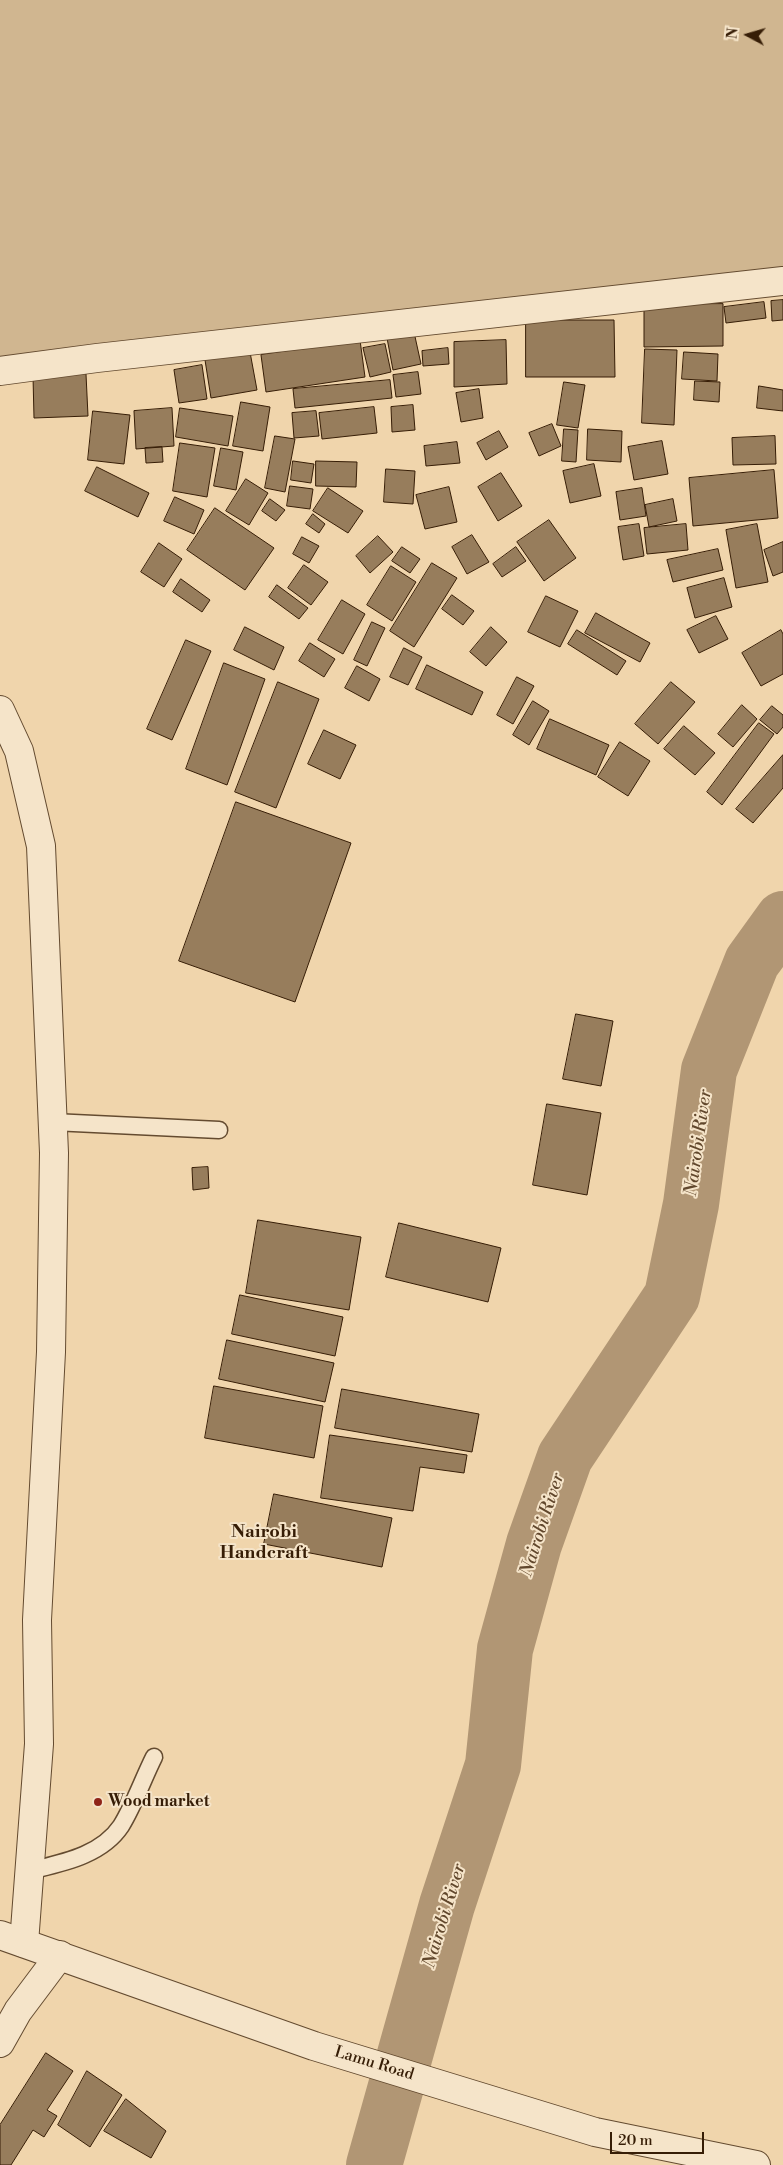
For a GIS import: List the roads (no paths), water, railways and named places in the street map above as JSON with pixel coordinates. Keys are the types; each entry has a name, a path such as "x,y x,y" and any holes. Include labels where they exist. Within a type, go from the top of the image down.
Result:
{"street":[{"path":"0,371 97,358 783,281"},
{"path":"0,710 20,751 41,846 53,1122 52,1352 37,1620 40,1744 29,1871 12,1939"},
{"name":"Lamu Road","path":"12,1939 314,2046 595,2132 756,2165"},
{"path":"0,2043 18,2011 60,1955"}],"lane":[{"path":"53,1122 219,1130"},
{"path":"29,1871 70,1861 95,1849 120,1827 154,1756"}],"waterway":[{"name":"Nairobi River","path":"374,2165 447,1905 493,1765 505,1649 534,1544 565,1457 672,1296 691,1204 709,1070 752,962 783,919"}],"place":[{"name":"Wood market","path":"98,1802"}],"district":[{"name":"Nairobi Handcraft","path":"264,1544"}]}
